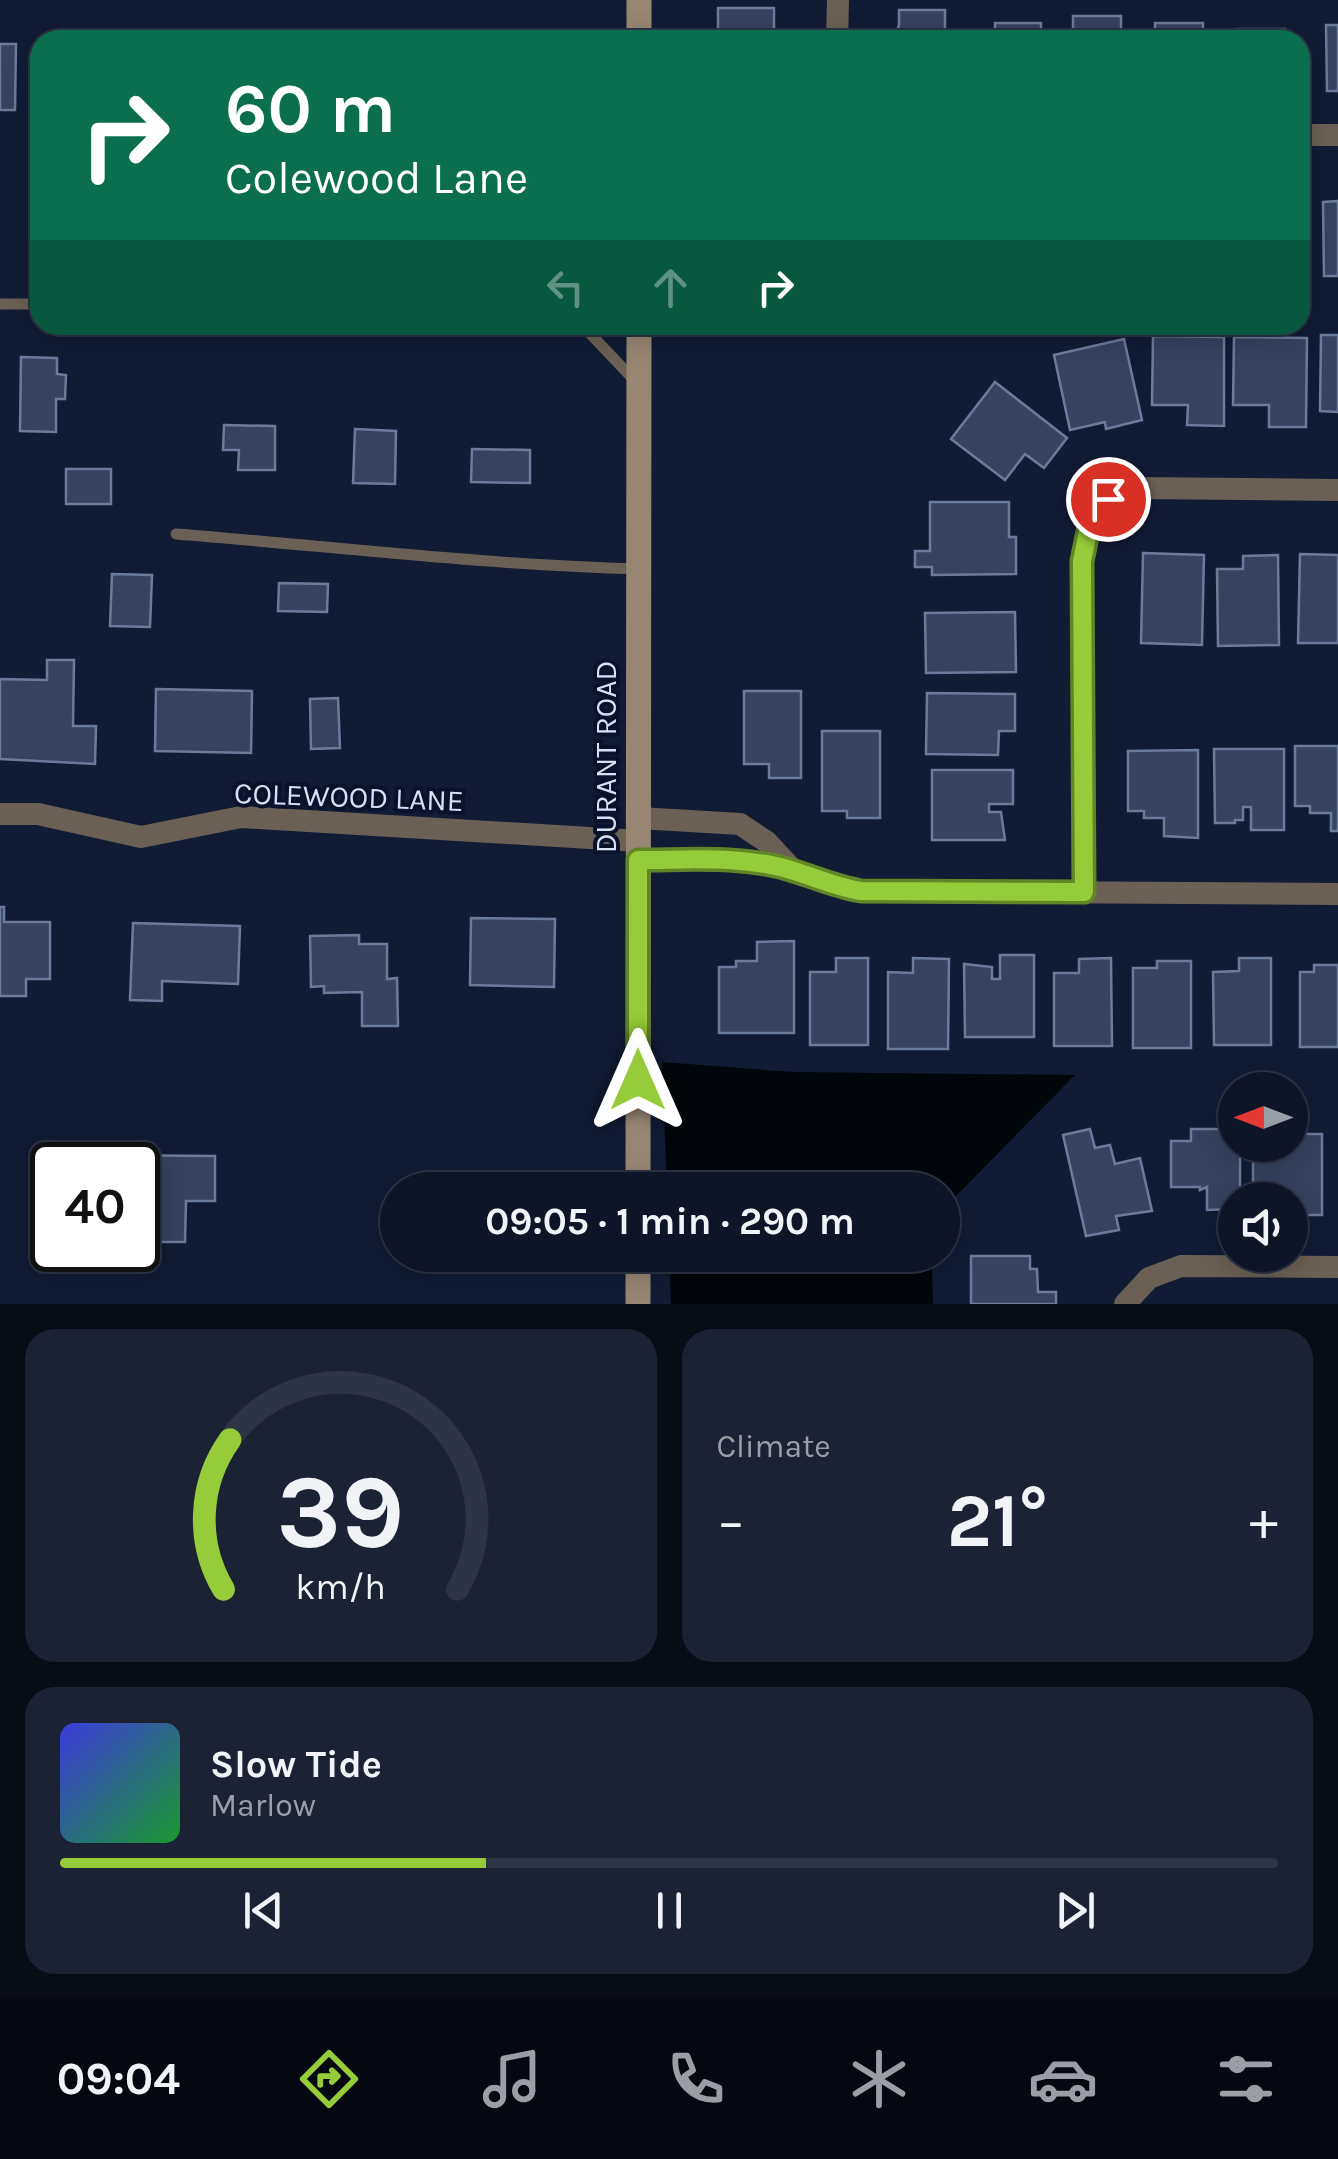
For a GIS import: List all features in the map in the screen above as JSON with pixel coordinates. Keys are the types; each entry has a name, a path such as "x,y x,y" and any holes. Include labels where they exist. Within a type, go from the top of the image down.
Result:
{"street":[{"path":"639,0 639,30"},
{"path":"837,30 838,0"},
{"path":"1310,135 1338,135"},
{"name":"DURANT ROAD","path":"638,1172 639,335"},
{"path":"1084,892 1081,573 1090,522 1108,499 1133,488 1338,490"},
{"name":"COLEWOOD LANE","path":"0,814 38,814 142,837 241,817 639,840 794,870 836,887 861,891 1338,894"},
{"name":"COLEWOOD LANE","path":"639,840 740,824 767,842 794,870"},
{"path":"1125,1304 1149,1278 1181,1266 1338,1267"},
{"path":"638,1272 638,1304"}],"lane":[{"path":"0,304 30,304"},
{"path":"592,335 639,385"},
{"path":"176,534 494,563 639,569"}],"shaded area":[{"path":"662,1062 793,1072 1075,1075 960,1192 960,1172 666,1172"},
{"path":"670,1272 932,1272 933,1304 671,1304"}],"building":[{"path":"718,8 774,8 774,30 718,30"},
{"path":"899,10 945,10 945,30 897,30"},
{"path":"1073,16 1121,16 1121,30 1073,30"},
{"path":"995,23 1041,23 1041,30 995,30"},
{"path":"1155,23 1203,23 1203,30 1155,30"},
{"path":"1326,25 1338,25 1338,91 1327,91"},
{"path":"0,44 16,44 15,110 0,110"},
{"path":"1338,201 1338,276 1324,276 1323,202"},
{"path":"1321,335 1338,335 1338,412 1320,411"},
{"path":"1153,336 1224,337 1224,426 1187,425 1188,405 1152,405"},
{"path":"1234,337 1307,338 1306,427 1269,427 1269,405 1233,405"},
{"path":"1124,339 1142,420 1106,429 1105,422 1070,430 1054,355"},
{"path":"21,357 57,358 57,374 66,375 65,399 56,399 56,432 20,431"},
{"path":"995,382 1067,438 1044,468 1025,454 1005,480 951,439"},
{"path":"224,425 275,426 275,470 238,470 239,450 223,450"},
{"path":"355,429 396,431 395,484 353,483"},
{"path":"472,449 530,450 530,483 471,482"},
{"path":"66,469 111,469 111,504 66,504"},
{"path":"930,502 1009,502 1009,537 1016,537 1016,574 932,575 932,567 915,567 915,551 930,551"},
{"path":"1143,553 1204,555 1202,645 1141,643"},
{"path":"1300,554 1338,555 1338,643 1298,643"},
{"path":"1278,555 1279,645 1218,646 1217,569 1243,569 1243,556"},
{"path":"112,574 152,575 150,627 110,626"},
{"path":"279,583 328,584 327,612 278,611"},
{"path":"1015,612 1016,672 926,673 925,613"},
{"path":"47,660 74,660 73,726 96,726 95,764 0,759 0,679 47,680"},
{"path":"156,689 252,691 251,753 155,751"},
{"path":"744,691 801,691 801,778 769,778 769,764 744,764"},
{"path":"927,693 1015,694 1015,731 999,731 998,755 926,754"},
{"path":"338,698 340,748 311,749 310,699"},
{"path":"822,731 880,731 880,818 847,818 847,811 822,811"},
{"path":"1295,746 1338,746 1338,831 1331,831 1331,813 1310,813 1310,806 1295,806"},
{"path":"1214,749 1284,749 1284,830 1251,830 1251,807 1243,807 1243,820 1215,823"},
{"path":"1198,750 1198,838 1164,836 1164,818 1144,818 1144,811 1128,811 1128,751"},
{"path":"932,770 1013,770 1013,804 989,804 989,812 1001,812 1005,840 932,840"},
{"path":"0,907 4,907 4,922 50,922 50,979 26,979 26,996 0,996"},
{"path":"471,918 555,919 554,987 470,985"},
{"path":"133,923 240,926 238,984 162,981 162,1001 130,1000"},
{"path":"359,935 359,944 387,944 387,979 397,978 398,1026 362,1026 362,992 324,993 324,986 311,987 310,936"},
{"path":"794,941 794,1033 719,1033 719,967 736,967 736,961 757,961 757,942"},
{"path":"1000,955 1034,955 1034,1037 965,1037 964,964 992,967 992,979 1000,979"},
{"path":"836,958 868,958 868,1045 810,1045 810,972 836,972"},
{"path":"913,958 949,959 948,1049 888,1049 888,972 913,973"},
{"path":"1111,958 1112,1046 1054,1046 1054,973 1079,973 1079,959"},
{"path":"1239,958 1271,958 1271,1045 1214,1045 1213,972 1239,971"},
{"path":"1157,961 1191,961 1191,1048 1133,1048 1133,968 1157,968"},
{"path":"1314,965 1338,965 1338,1047 1300,1047 1300,972 1314,972"},
{"path":"1090,1129 1095,1148 1110,1145 1115,1164 1140,1158 1152,1211 1116,1216 1119,1230 1086,1236 1063,1135"},
{"path":"1191,1129 1218,1129 1218,1162 1240,1162 1240,1182 1218,1182 1218,1210 1207,1210 1207,1187 1171,1187 1171,1141 1191,1141"},
{"path":"1308,1134 1322,1134 1322,1215 1308,1215 1308,1182 1253,1182 1253,1162 1308,1162"},
{"path":"160,1156 215,1156 215,1201 186,1201 185,1242 160,1242"},
{"path":"971,1256 1030,1256 1030,1269 1037,1269 1038,1292 1056,1292 1056,1304 971,1304"}],"route":[{"path":"638,1080 638,860 741,862 794,870 836,887 861,891 1084,892 1082,561 1090,522 1108,499"}]}
